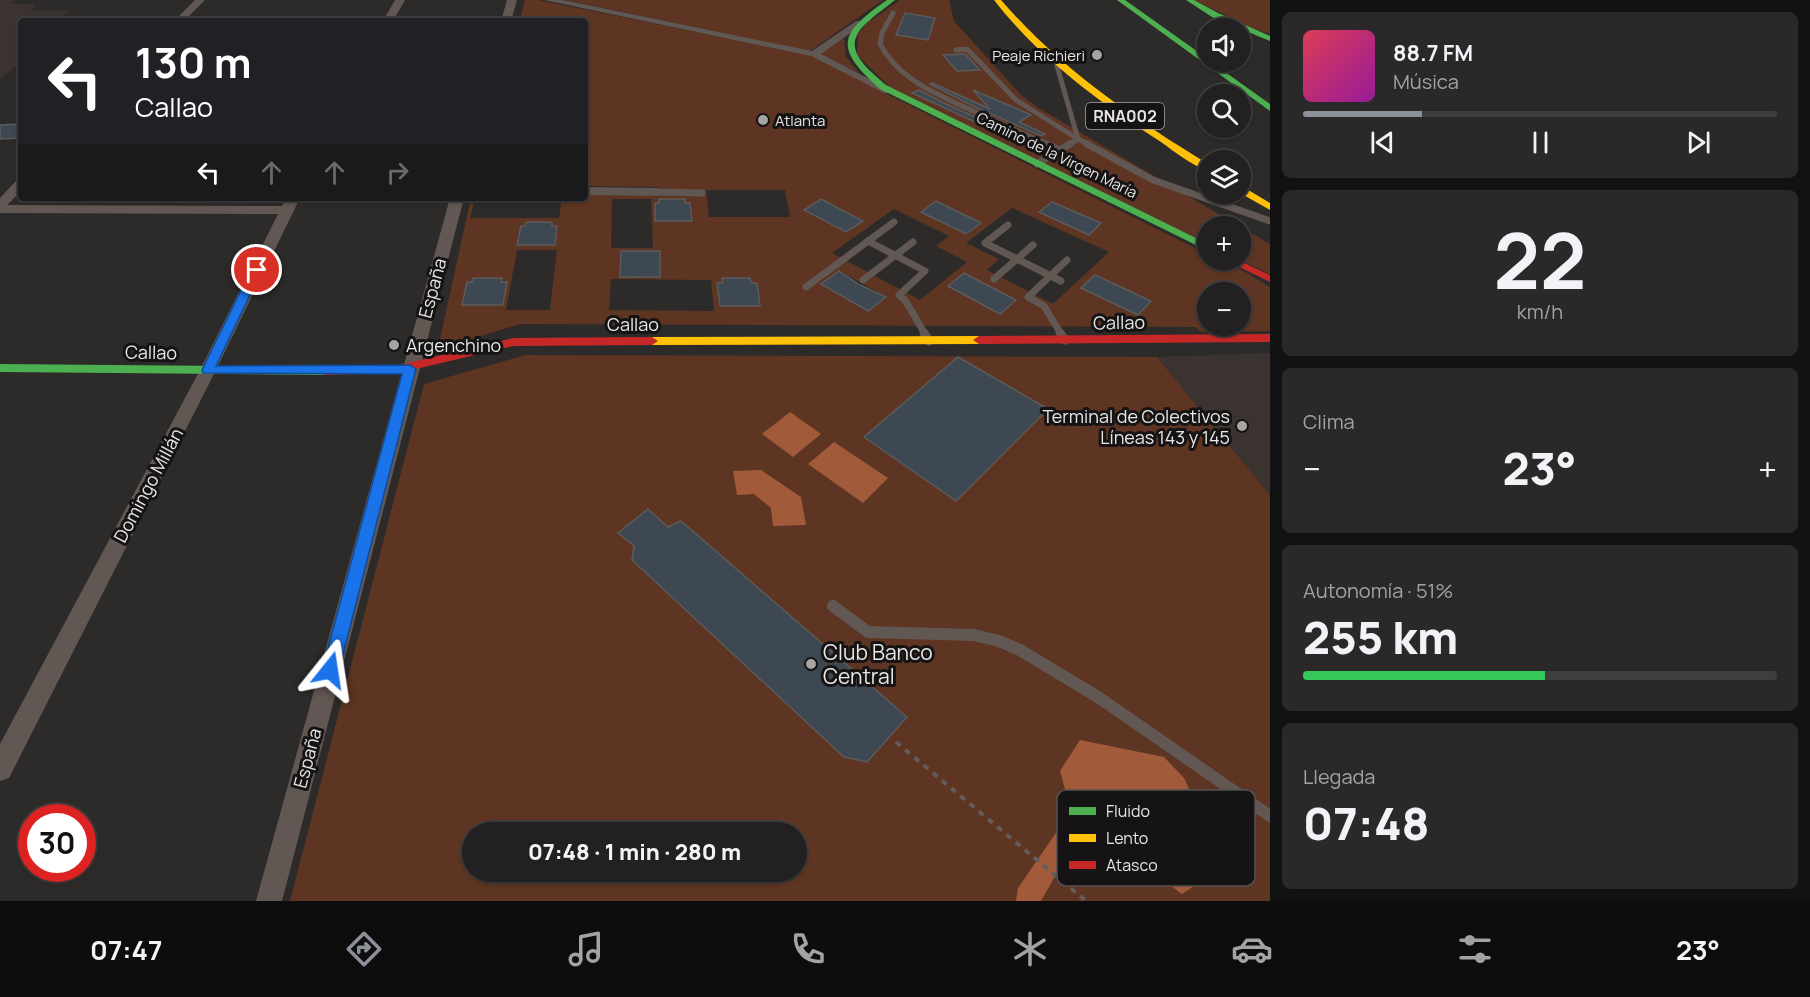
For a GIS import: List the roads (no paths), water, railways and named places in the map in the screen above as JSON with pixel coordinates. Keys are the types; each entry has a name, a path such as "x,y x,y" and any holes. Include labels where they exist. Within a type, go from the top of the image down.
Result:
{"main road":[{"name":"RNA002","path":"997,0 1006,13 1057,66 1117,111 1197,161"},
{"path":"1120,0 1270,108"},
{"path":"1189,0 1215,15 1270,37"},
{"path":"859,22 892,7"},
{"name":"Camino de la Virgen María","path":"859,22 853,33 851,52 864,71 892,93 1197,243"},
{"path":"1251,195 1270,207"},
{"path":"1251,270 1270,279"},
{"name":"Callao","path":"0,368 410,369 513,342 1270,338"}],"street":[{"path":"183,18 200,0"},
{"path":"390,18 400,0"},
{"path":"507,18 512,0"},
{"name":"Camino de la Virgen María","path":"549,0 814,54 892,93"},
{"path":"814,54 859,22"},
{"path":"0,207 18,187"},
{"path":"588,191 657,192"},
{"name":"España","path":"269,901 456,201"},
{"path":"0,207 290,204"},
{"name":"Domingo Millán","path":"0,769 208,370 290,204"}],"lane":[{"path":"892,7 880,44 893,66 923,88 1060,150"},
{"path":"956,50 967,49 1016,100 1078,139 1153,180 1270,220"},
{"path":"1057,66 1078,139"},
{"path":"1037,164 1078,139"},
{"path":"657,192 702,193"},
{"path":"806,287 894,222"},
{"path":"1008,225 985,243 1061,281"},
{"path":"868,241 925,271 899,295 905,300 929,341"},
{"path":"863,280 913,242"},
{"path":"993,279 1033,245"},
{"path":"1065,340 1044,306 1028,297 1067,260"},
{"path":"833,606 868,632 974,635 993,639 1020,650 1098,697 1232,790"},
{"path":"1255,806 1270,816"}],"place":[{"name":"Peaje Richieri","path":"1097,55"},
{"name":"Atlanta","path":"763,120"},
{"name":"Argenchino","path":"394,345"},
{"name":"Terminal de Colectivos Líneas 143 y 145","path":"1242,426"},
{"name":"Club Banco Central","path":"811,664"}]}
